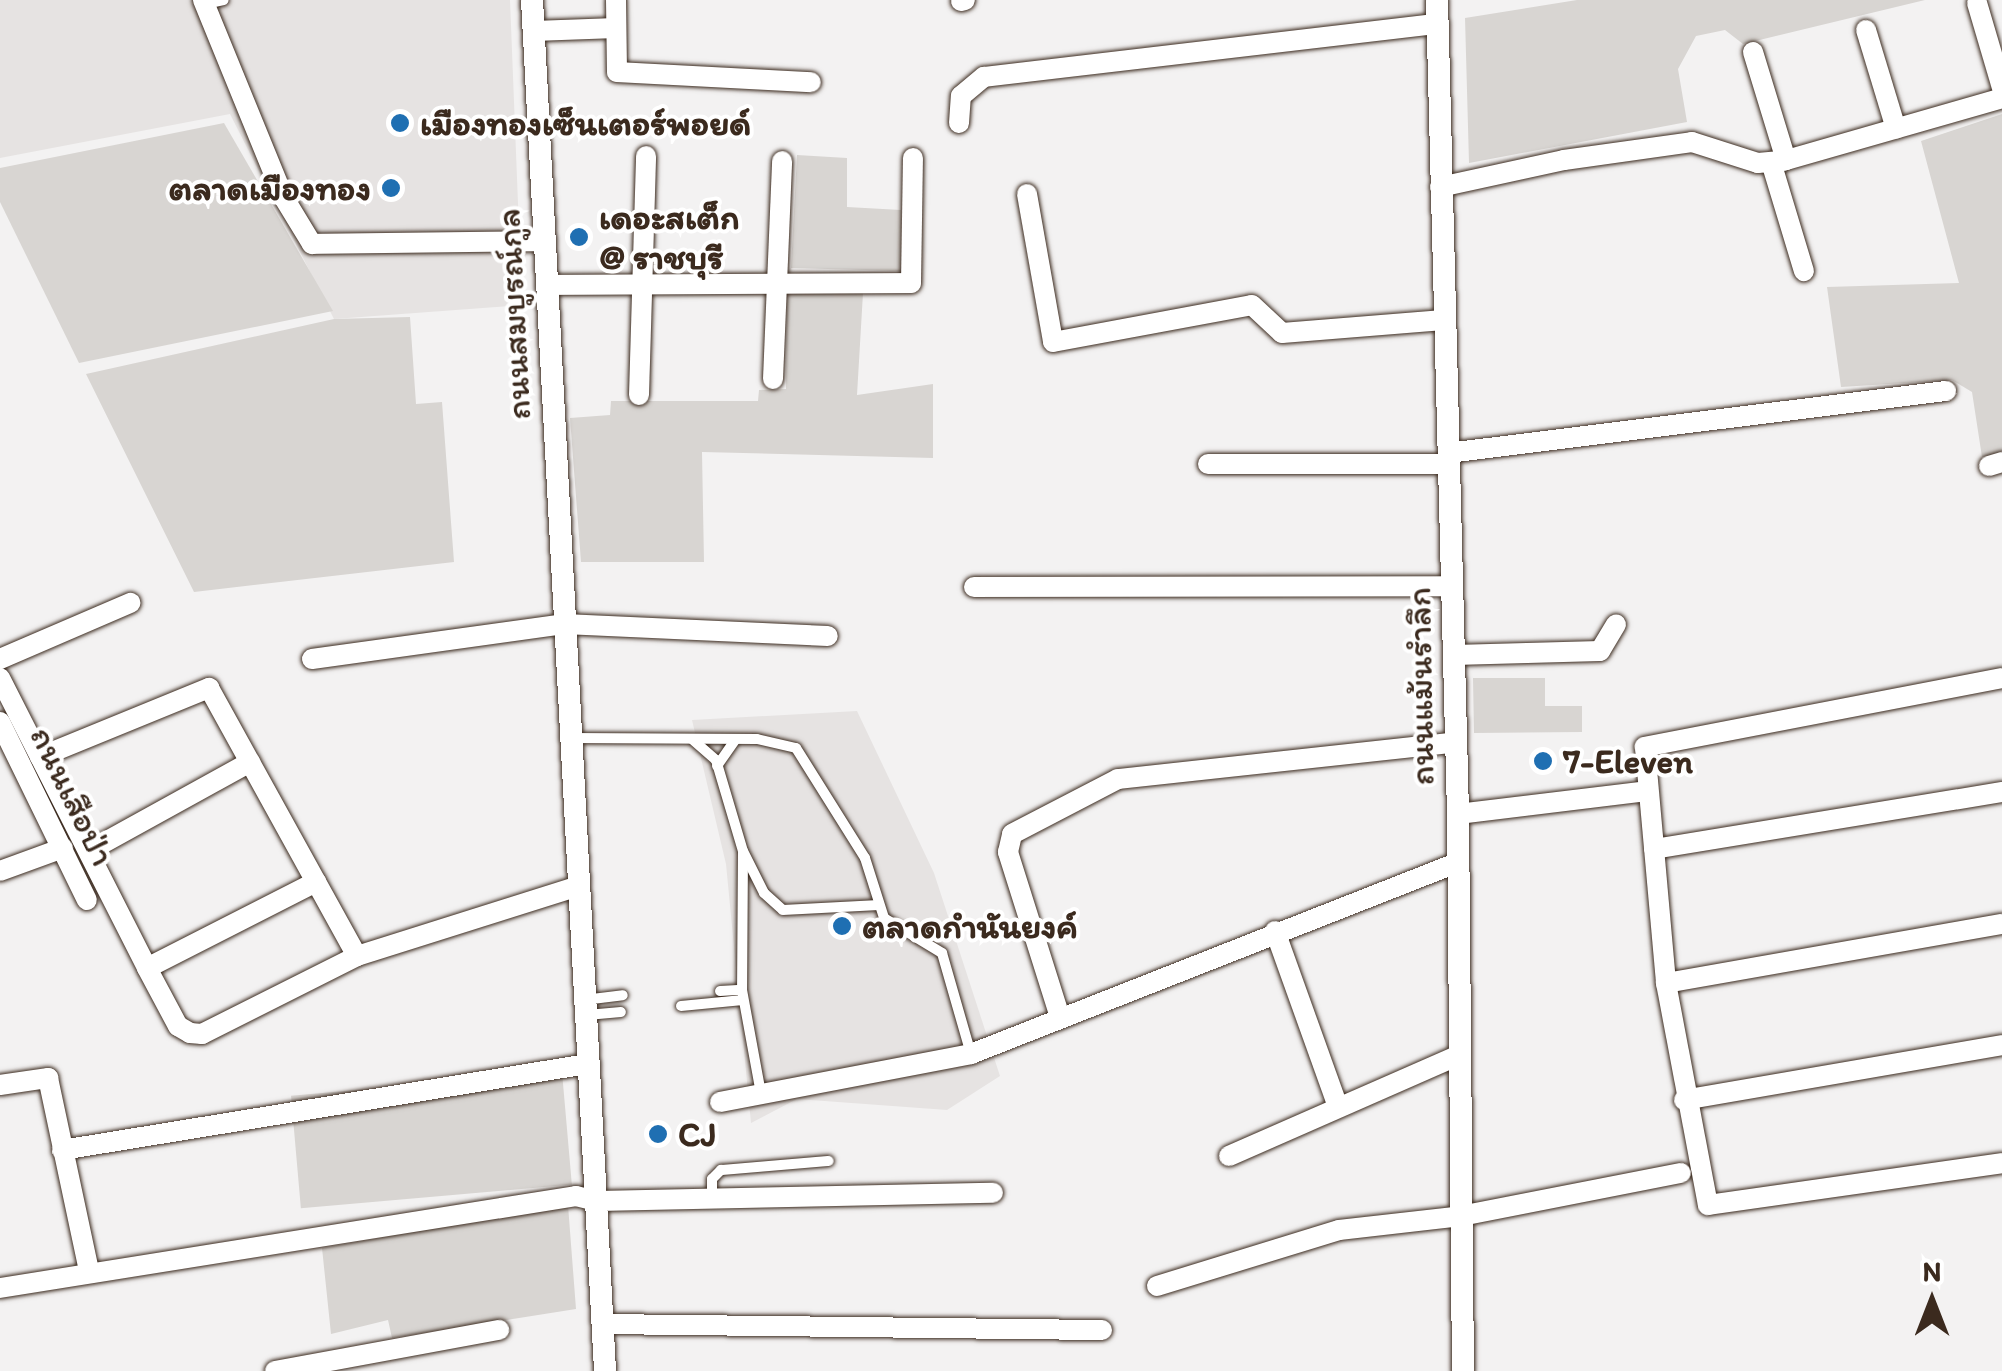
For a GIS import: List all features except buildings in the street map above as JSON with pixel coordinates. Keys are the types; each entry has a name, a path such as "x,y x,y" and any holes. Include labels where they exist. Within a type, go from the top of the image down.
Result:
{"street":[{"name":"ถนนสมบูรณ์กูล","path":"532,0 576,887 605,1371"},
{"path":"616,0 617,72 811,82"},
{"path":"211,1 284,198 312,244 543,241"},
{"path":"1976,2 2002,88"},
{"path":"959,123 961,96 984,77 1437,12"},
{"name":"ถนนแม้นรำลึก","path":"1437,12 1459,862 1463,1371"},
{"path":"534,31 616,28"},
{"path":"1866,30 1896,130"},
{"path":"1753,52 1804,271"},
{"path":"1440,188 1564,160 1692,142 1779,161 2002,98"},
{"path":"639,395 646,156"},
{"path":"546,285 642,280 911,283 913,158"},
{"path":"773,379 782,160"},
{"path":"1026,194 1053,342 1252,305 1282,333 1443,320"},
{"path":"1208,464 1448,458 1946,391"},
{"path":"974,587 1452,586"},
{"path":"0,659 130,603"},
{"path":"312,659 564,624 828,636"},
{"path":"1454,655 1600,651 1616,624"},
{"path":"0,678 178,1026 202,1034 356,956 576,887"},
{"path":"2002,678 1645,746 1666,983 1684,1100 1708,1205 2002,1163"},
{"path":"40,757 209,688 356,956"},
{"name":"ถนนเสือป่า","path":"0,722 87,900"},
{"path":"1060,1014 1008,852 1012,834 1118,779 1456,742"},
{"path":"89,851 250,762"},
{"path":"1458,814 1647,791"},
{"path":"1654,849 2002,792"},
{"path":"0,871 62,848"},
{"path":"720,1102 971,1054 1060,1014 1459,862"},
{"path":"147,968 316,882"},
{"path":"1666,983 2002,924"},
{"path":"1276,931 1338,1107"},
{"path":"1684,1100 2002,1045"},
{"path":"1229,1156 1458,1056"},
{"path":"62,1150 586,1064"},
{"path":"0,1084 48,1078 90,1270"},
{"path":"1157,1286 1339,1230 1460,1216 1681,1173"},
{"path":"0,1288 90,1270 576,1196 596,1201 993,1193"},
{"path":"602,1324 1102,1330"},
{"path":"276,1371 499,1330"}],"lane":[{"path":"569,738 736,739 796,748 865,858 884,918 942,953 971,1054"},
{"path":"692,739 717,767 743,852 764,893 782,910 879,905"},
{"path":"717,767 736,739"},
{"path":"743,852 742,995 761,1094"},
{"path":"720,992 742,995"},
{"path":"680,1006 742,995"},
{"path":"583,1008 624,996"},
{"path":"583,1008 621,1012"},
{"path":"712,1196 712,1179 720,1170 829,1161"}],"shaded area":[{"name":"ตลาดเมืองทอง","path":"0,0 510,0 522,305 334,319 230,114 0,158"},
{"path":"1577,0 1925,0 1743,44 1725,30 1696,36 1678,69 1687,122 1469,163 1465,18"},
{"path":"2002,114 2002,452 1982,457 1972,392 1952,380 1841,387 1827,287 1959,283 1921,141"},
{"path":"224,123 333,311 79,363 0,202 0,168"},
{"path":"797,155 847,158 847,207 901,210 901,271 791,268"},
{"path":"787,291 863,293 857,395 933,384 933,458 702,452 704,562 581,562 570,418 610,415 611,401 758,401 759,390 786,389"},
{"path":"410,317 416,404 442,402 454,562 194,592 86,374 334,319"},
{"path":"1473,678 1545,678 1545,706 1582,706 1582,732 1474,733"},
{"name":"ตลาดกำนันยงค์","path":"857,711 934,873 1000,1076 947,1110 797,1099 751,1123 726,864 692,720"},
{"path":"562,1072 572,1185 301,1208 291,1096"},
{"path":"568,1205 576,1309 392,1338 388,1320 331,1334 322,1248"}],"place":[{"name":"เมืองทองเซ็นเตอร์พอยด์","path":"400,123"},
{"name":"ตลาดเมืองทอง","path":"391,188"},
{"name":"เดอะสเต็ก @ ราชบุรี","path":"579,237"},
{"name":"7-Eleven","path":"1543,761"},
{"name":"ตลาดกำนันยงค์","path":"842,926"},
{"name":"CJ","path":"658,1134"}]}
